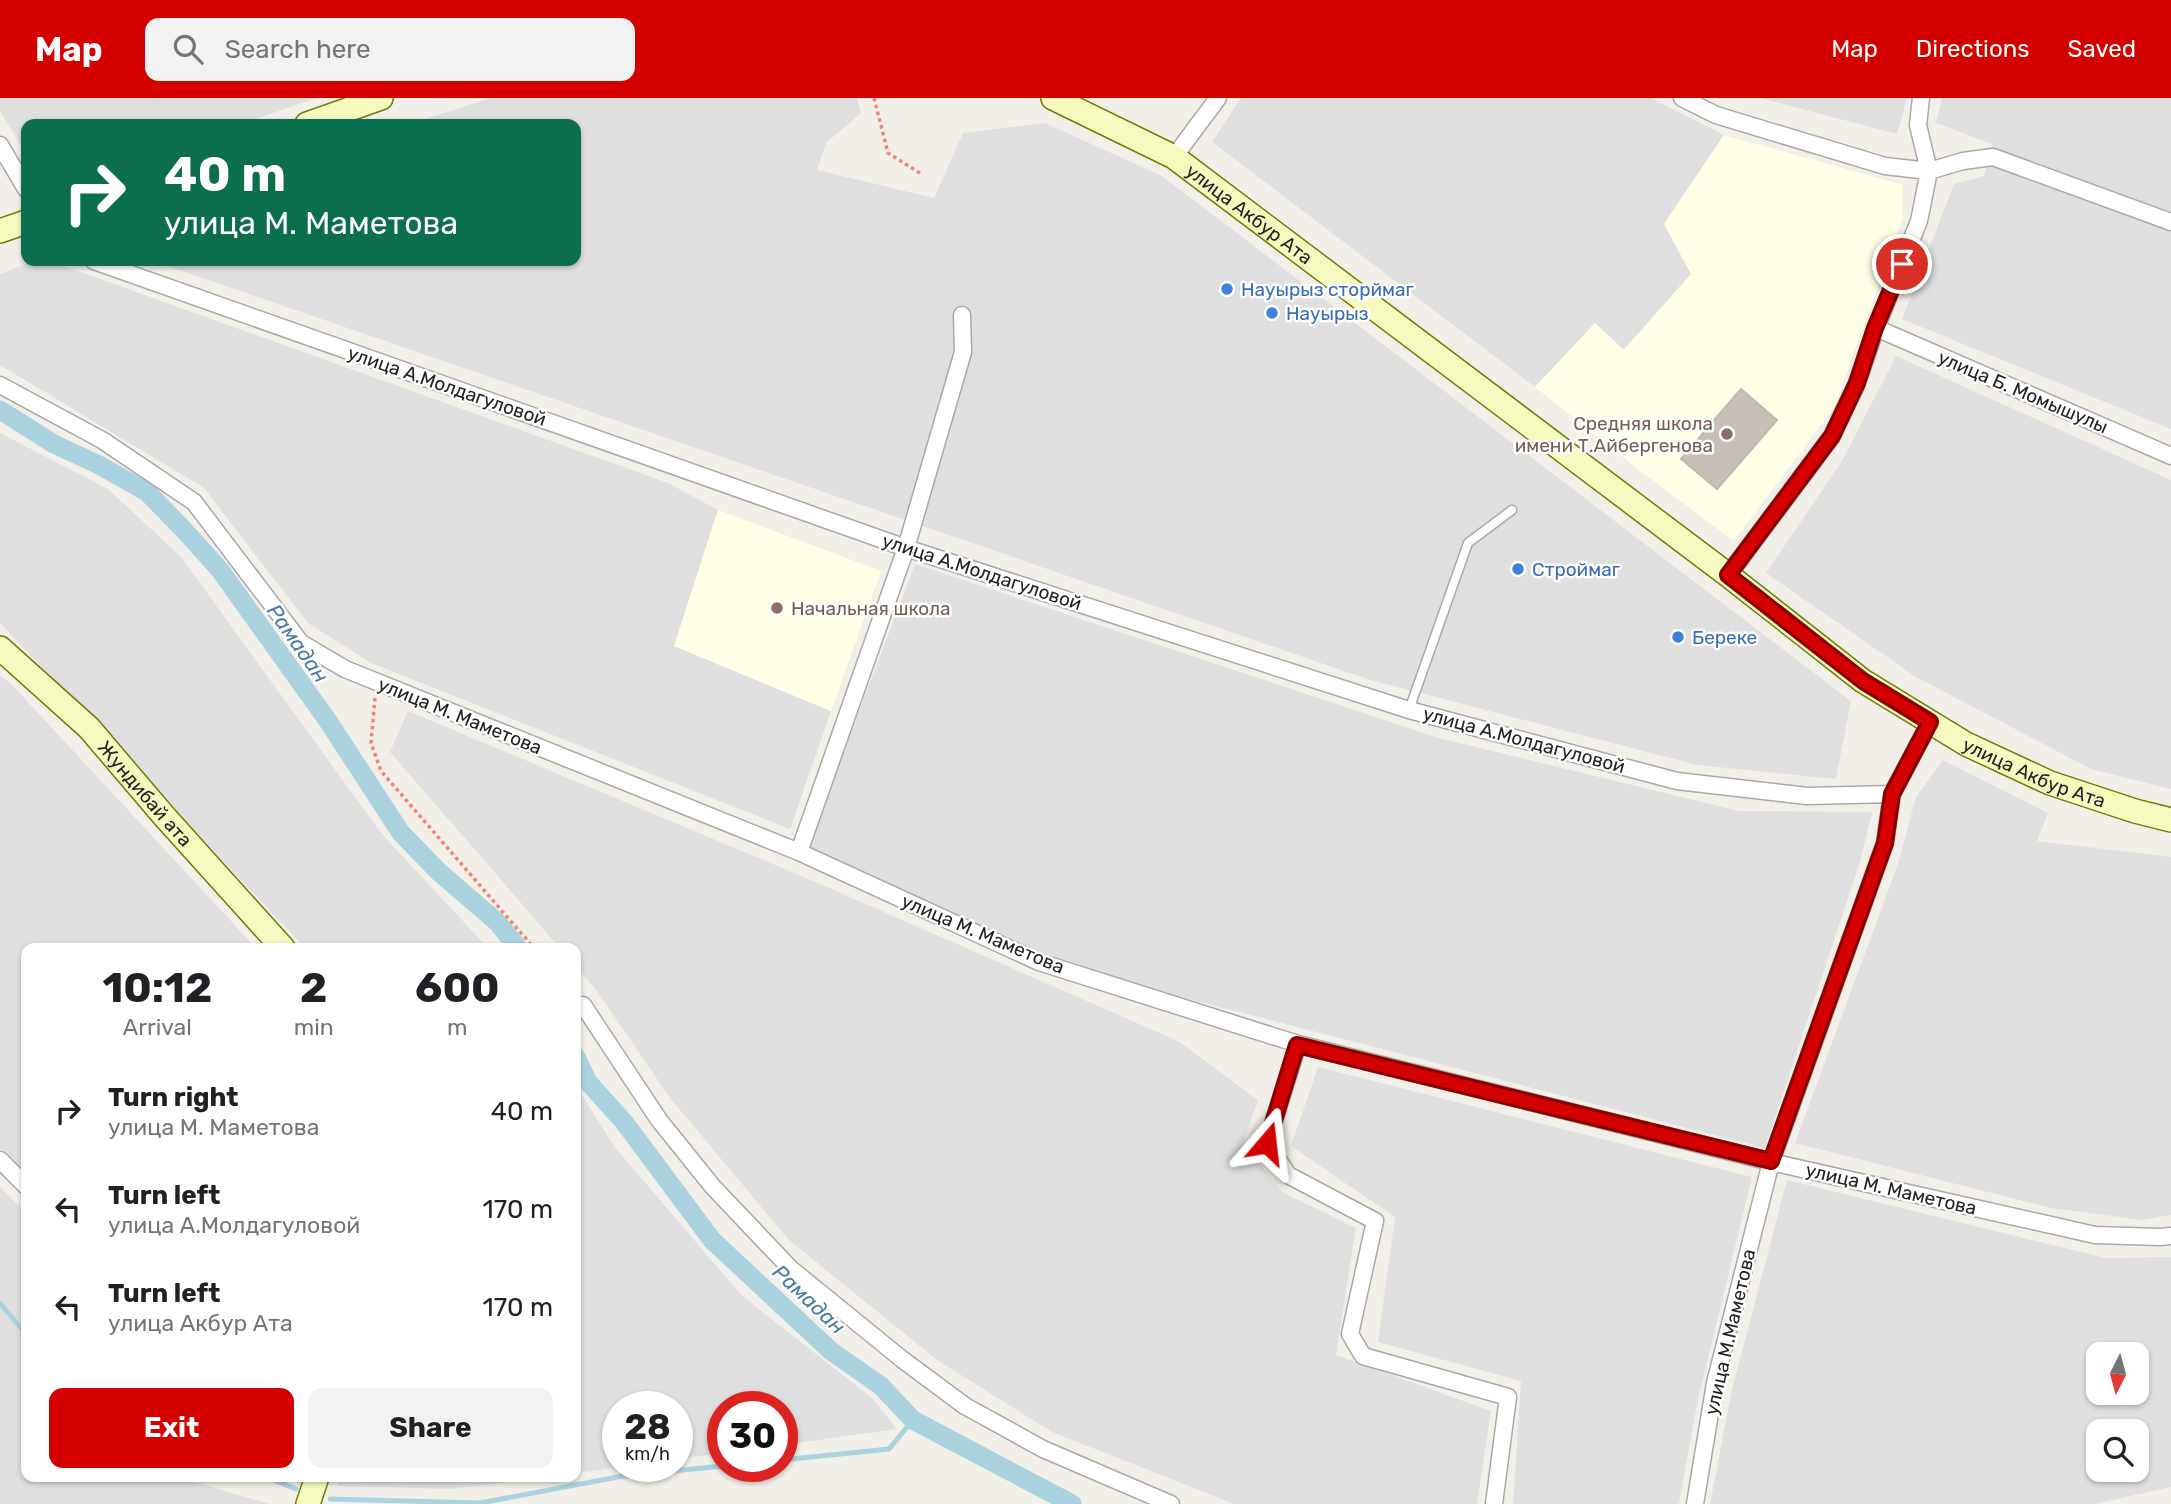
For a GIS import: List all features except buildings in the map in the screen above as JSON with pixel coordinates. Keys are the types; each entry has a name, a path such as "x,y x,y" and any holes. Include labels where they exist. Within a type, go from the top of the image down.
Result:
{"main road":[{"path":"316,119 342,105 381,98"},
{"name":"улица Акбур Ата","path":"1053,98 1174,157 1728,575 1863,681 1966,744 2050,783 2171,820"},
{"name":"Жундибай ата","path":"0,648 89,728 278,943"},
{"path":"308,1504 315,1482"}],"street":[{"path":"1174,157 1218,98"},
{"path":"1682,98 1716,115 1885,166 1929,171 1963,161 1993,157 2171,222"},
{"path":"1728,575 1832,436 1857,383 1875,328 1919,221 1929,171 1918,125 1921,98"},
{"path":"0,145 21,181"},
{"name":"улица А.Молдагуловой","path":"108,266 906,548 1409,710 1677,780 1807,796 1892,794"},
{"path":"799,852 906,548 962,352 962,314"},
{"name":"улица Б. Момышулы","path":"1875,328 2171,456"},
{"name":"улица М. Маметова","path":"0,385 102,440 194,502 301,643 345,669 799,852 1039,962 1297,1045 1771,1161 2095,1235 2171,1236"},
{"path":"1771,1161 1885,843 1892,794 1930,722"},
{"path":"583,1005 659,1120 713,1187 791,1269 903,1360 965,1406 1043,1448 1171,1504"},
{"path":"1297,1045 1267,1143 1288,1175 1375,1221 1350,1334 1363,1356 1508,1397 1494,1504"},
{"path":"0,1160 21,1181"},
{"name":"улица М.Маметова","path":"1695,1504 1715,1383 1771,1161"}],"lane":[{"path":"1409,710 1468,543 1512,510"}],"path":[{"path":"874,98 888,153 923,175"},
{"path":"376,681 371,743 382,771 530,943"}],"shaded area":[{"path":"0,98 316,98 255,119 21,119 21,146 0,111"},
{"path":"491,98 857,98 861,113 826,143 817,170 934,198 963,133 1045,123 1162,176 1851,701 1836,779 1697,765 1367,679 168,266 581,266 581,119 425,119"},
{"path":"1241,98 1651,98 1724,135 1664,224 1691,274 1623,350 1595,324 1535,387 1212,142"},
{"path":"1760,98 1907,98 1897,134"},
{"path":"1942,98 2171,98 2171,429 1902,319 1954,184 1984,176 1992,144 1936,123"},
{"path":"1724,135 1903,185 1903,217 1834,408 1734,541 1535,387 1595,323 1624,350 1691,274 1664,224"},
{"path":"21,266 64,266 668,483 718,510 674,646 831,711 790,829 371,663 308,623 204,488 0,365 0,274"},
{"path":"1896,356 2171,480 2171,789 2091,769 1916,677 1766,573 1842,461"},
{"path":"0,433 108,489 181,557 381,833 483,943 300,943 0,623"},
{"name":"Начальная школа","path":"718,510 881,571 831,711 674,646"},
{"path":"915,564 1439,738 1739,811 1872,812 1860,862 1765,1148 1092,974 807,849"},
{"path":"0,675 251,943 21,943 21,1169 0,1148"},
{"path":"408,711 811,880 1178,1041 1258,1100 1243,1143 1282,1192 1356,1228 1336,1355 1491,1411 1477,1504 1234,1504 1052,1432 937,1360 789,1240 670,1098 597,991 581,973 581,943 556,943 390,752"},
{"path":"1943,760 2048,813 2037,841 2171,857 2171,1215 2142,1220 2051,1208 1795,1143 1898,864 1916,797"},
{"path":"1318,1067 1752,1177 1697,1404 1679,1504 1513,1504 1521,1381 1378,1342 1395,1217 1291,1146"},
{"path":"581,1094 614,1146 741,1295 872,1398 897,1429 798,1443 798,1391 707,1391 707,1455 693,1457 693,1391 602,1391 602,1470 581,1472"},
{"path":"1787,1180 2106,1258 2171,1257 2171,1487 2094,1504 1710,1504 1732,1390"},
{"path":"0,1187 21,1208 21,1482 195,1482 270,1504 0,1504"},
{"path":"338,1482 505,1482 451,1489 337,1486"}],"waterway":[{"name":"Рамадан","path":"0,410 54,444 147,492 184,530 220,570 328,721 401,833 439,872 497,922 514,943"},
{"name":"Рамадан","path":"581,1067 588,1082 624,1122 712,1240 831,1351 881,1386 913,1420 1072,1504"},
{"path":"0,1303 21,1328"},
{"path":"798,1458 889,1449 913,1420"},
{"path":"330,1499 480,1503 623,1476 707,1468"},
{"path":"278,1482 296,1489"}],"place":[{"name":"Науырыз сторймаг","path":"1227,289"},
{"name":"Науырыз","path":"1272,313"},
{"name":"Средняя школа имени Т.Айбергенова","path":"1727,434"},
{"name":"Строймаг","path":"1518,569"},
{"name":"Начальная школа","path":"777,608"},
{"name":"Береке","path":"1678,637"}],"route":[{"path":"1267,1143 1297,1045 1771,1161 1885,843 1892,794 1930,722 1863,681 1728,575 1832,436 1857,383 1875,328 1902,264"}]}
